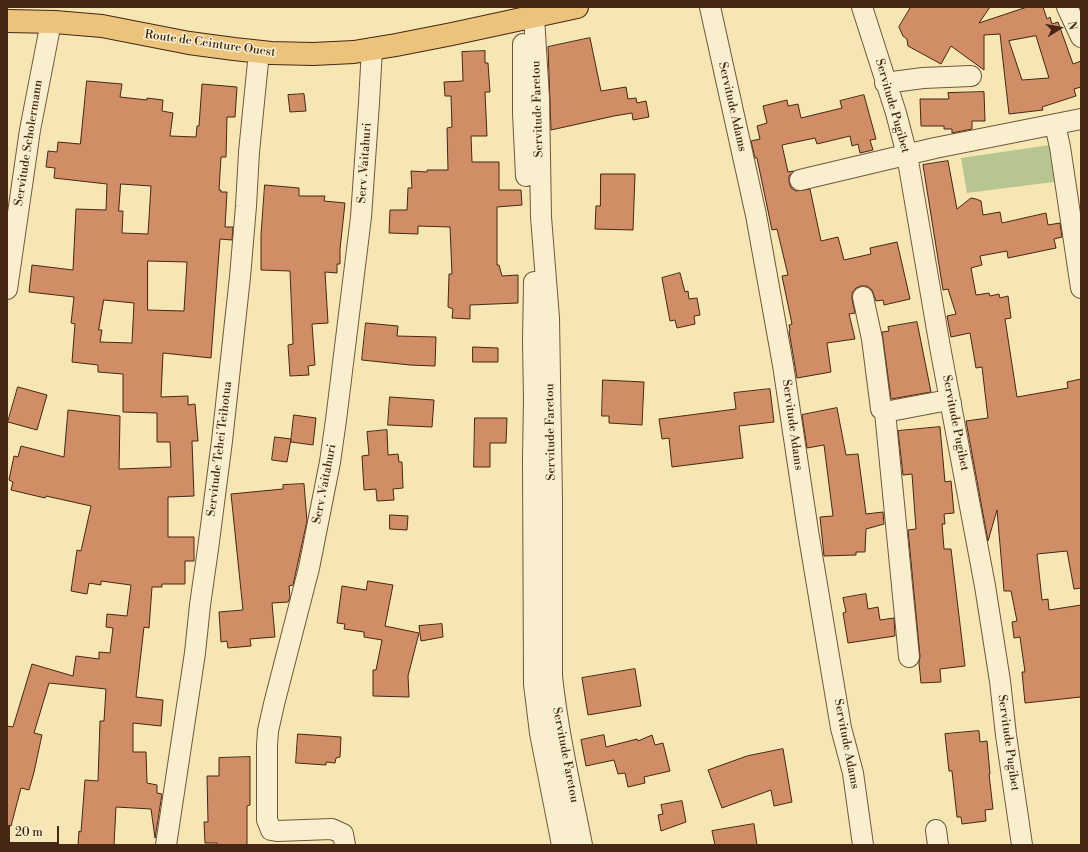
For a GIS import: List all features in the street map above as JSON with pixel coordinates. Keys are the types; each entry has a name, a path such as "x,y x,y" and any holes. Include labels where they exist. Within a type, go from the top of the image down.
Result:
{"main road":[{"name":"Route de Ceinture Ouest","path":"17,16 51,22 102,26 189,43 259,52 313,54 354,52 452,34 577,7"}],"street":[{"name":"Servitude Adams","path":"710,7 756,215 783,365 808,531 841,728 852,773 863,845"},
{"name":"Servitude Pugibet","path":"862,7 885,83 896,113 906,155 985,586 1000,681 1006,735 1022,845"},
{"path":"1067,7 1081,37"},
{"name":"Servitude Faretou","path":"529,18 523,113 534,305 534,684 540,734 562,845"},
{"name":"Servitude Faretou","path":"529,18 538,98 541,217 549,318 552,500 552,676 554,699 582,845"},
{"name":"Servitude Scholermann","path":"7,289 30,130 51,22"},
{"name":"Serv .Vaitahuri","path":"345,845 343,834 332,829 271,830 267,820 267,746 268,731 274,704 309,568 333,441 361,217 372,48"},
{"name":"Servitude Tehei Teihotua","path":"166,845 195,653 224,427 240,277 249,152 259,52"},
{"path":"885,83 923,78 972,76"},
{"path":"800,180 935,148 1081,119"},
{"path":"1055,125 1060,147 1081,288"},
{"path":"863,297 872,339 879,403 881,409 885,412 909,657"},
{"path":"885,412 944,400 951,403"}],"green space":[{"path":"1050,145 1054,182 967,193 961,158"}],"building":[{"path":"911,7 990,7 979,23 1027,7 1043,7 1047,19 1050,17 1052,24 1058,22 1073,64 1081,61 1081,87 1074,89 1076,96 1042,107 1043,110 1009,114 1000,34 984,35 984,70 951,46 941,64 908,46 907,39 903,36 899,27","holes":["1036,36 1049,78 1022,80 1009,41"]},
{"path":"590,38 601,91 626,87 628,99 636,98 637,103 646,101 649,117 633,120 632,113 551,130 548,47"},
{"path":"485,51 485,63 488,63 490,92 485,92 487,136 471,136 472,162 499,162 499,190 521,190 522,205 497,207 497,265 499,265 502,276 518,275 518,303 470,305 470,319 452,318 453,309 448,307 449,274 452,274 450,227 418,226 418,234 389,233 390,210 407,210 408,188 412,188 411,171 427,172 427,170 448,170 447,128 452,127 451,96 445,96 444,82 463,81 462,52"},
{"path":"87,81 122,84 120,97 163,100 162,111 173,113 170,136 196,137 197,126 199,126 202,84 237,87 235,117 227,117 226,157 221,157 219,190 221,190 221,192 227,192 225,227 233,227 232,240 220,239 211,358 163,353 161,397 188,396 188,405 195,404 198,441 192,441 194,496 168,497 168,537 194,537 194,561 185,561 185,584 162,584 162,587 152,587 149,628 144,627 136,697 163,700 161,726 133,723 133,752 146,752 147,783 157,785 157,793 162,794 155,838 151,809 116,807 114,845 78,845 79,831 81,832 85,780 98,781 100,721 104,721 106,689 49,683 34,733 42,735 29,790 21,788 11,826 7,825 7,726 13,727 32,664 73,676 76,656 99,659 99,652 110,653 113,628 106,627 107,614 127,616 131,585 101,581 101,585 89,583 87,594 71,591 77,550 81,551 91,506 11,490 13,482 9,480 14,456 18,457 21,446 64,457 68,410 120,416 119,469 171,467 170,442 157,442 157,413 123,412 123,374 98,372 98,365 72,362 75,324 71,323 74,297 29,292 32,265 73,270 76,209 106,210 107,184 54,178 55,168 46,167 48,151 57,152 58,142 80,144","holes":["121,184 151,186 148,234 122,233 123,211 119,211","148,261 187,262 184,311 148,310","104,300 134,303 132,343 100,342 102,330 99,330"]},
{"path":"984,92 985,121 972,121 972,129 952,133 952,129 944,129 944,126 921,126 920,99 949,99 948,93"},
{"path":"304,94 306,111 290,112 288,95"},
{"path":"864,95 876,139 870,140 873,150 860,153 858,144 852,146 850,136 817,144 815,138 782,145 788,172 794,171 789,176 789,182 791,188 796,191 810,189 821,241 838,237 844,260 871,254 870,248 897,242 910,299 884,305 883,300 876,301 872,290 867,286 856,288 852,293 855,313 849,314 855,339 827,343 831,372 797,378 789,331 789,325 792,324 782,276 788,275 777,229 772,230 757,158 755,158 751,141 760,139 757,126 767,123 763,106 787,100 788,106 798,104 801,118 842,108 840,101"},
{"path":"948,161 957,209 971,198 981,201 983,215 1000,212 1002,223 1046,213 1048,225 1060,223 1062,237 1054,239 1056,248 1008,258 1007,251 980,256 982,265 971,268 976,295 989,293 990,296 999,294 1000,298 1008,296 1011,318 1005,319 1017,397 1068,388 1067,382 1081,379 1081,588 1074,589 1067,551 1037,554 1042,600 1048,599 1049,610 1081,605 1081,697 1025,703 1022,672 1025,672 1020,637 1014,638 1012,622 1017,621 1011,591 1004,591 997,510 988,541 966,421 988,418 982,367 976,368 970,333 951,337 947,316 956,314 948,289 943,290 923,165"},
{"path":"601,174 635,174 633,230 595,229 596,206 600,206"},
{"path":"265,185 299,188 299,196 325,196 324,201 345,203 340,249 340,264 337,264 337,273 325,272 328,323 312,324 315,365 308,366 309,375 290,376 288,345 293,344 290,271 261,270 261,235"},
{"path":"680,273 685,292 688,291 689,299 697,298 700,315 694,316 695,324 677,328 675,320 670,321 662,278"},
{"path":"917,322 931,392 891,399 882,332 889,331 888,327"},
{"path":"366,323 398,326 397,336 436,337 435,366 362,360"},
{"path":"473,347 498,348 498,362 473,362"},
{"path":"603,380 644,382 642,425 609,423 609,416 602,416"},
{"path":"18,387 47,395 37,430 8,422"},
{"path":"770,389 774,422 739,426 743,458 672,467 669,438 662,439 659,419 736,409 734,393"},
{"path":"390,397 434,400 432,427 388,425"},
{"path":"837,408 846,455 858,454 866,514 883,512 884,524 866,529 865,552 856,552 856,555 824,556 820,517 833,516 824,445 807,448 802,415"},
{"path":"294,415 316,418 313,445 291,442"},
{"path":"475,418 507,418 506,443 490,443 490,467 474,467"},
{"path":"940,427 945,482 951,481 954,513 944,514 945,524 942,524 944,549 951,549 965,666 940,669 941,682 921,683 919,663 920,656 908,530 916,529 912,474 903,475 898,431"},
{"path":"387,430 388,455 398,454 399,462 402,462 403,488 393,489 394,500 377,501 376,489 364,490 362,456 369,455 367,432"},
{"path":"275,437 291,439 287,462 272,460"},
{"path":"304,484 307,521 293,585 289,586 290,597 288,602 272,603 275,637 250,639 251,646 228,648 227,641 221,642 219,612 243,610 231,494 283,489 283,485"},
{"path":"390,515 408,516 407,530 390,529"},
{"path":"368,581 393,585 385,626 419,633 408,676 409,697 373,696 373,670 376,670 382,640 364,637 364,632 344,629 345,624 337,623 342,586 366,590"},
{"path":"866,594 868,609 878,607 880,620 894,618 895,636 848,643 843,613 846,612 843,598"},
{"path":"442,624 443,637 421,641 419,626"},
{"path":"635,669 641,706 588,715 582,678"},
{"path":"979,731 980,742 987,741 993,809 985,810 986,821 962,824 961,817 957,817 952,771 949,771 945,734"},
{"path":"298,734 341,737 340,757 336,758 335,763 326,762 326,765 296,763"},
{"path":"604,735 606,747 637,739 638,741 652,735 655,745 663,743 670,771 644,777 645,783 628,787 625,773 618,774 614,760 586,766 581,740"},
{"path":"783,749 792,802 774,806 771,790 722,808 708,770 747,756"},
{"path":"250,757 250,805 247,806 247,845 217,845 217,843 205,843 204,822 208,822 207,776 219,776 219,758"},
{"path":"682,801 686,822 661,831 658,815 663,814 661,805"},
{"path":"754,824 757,845 715,845 712,831"}]}
